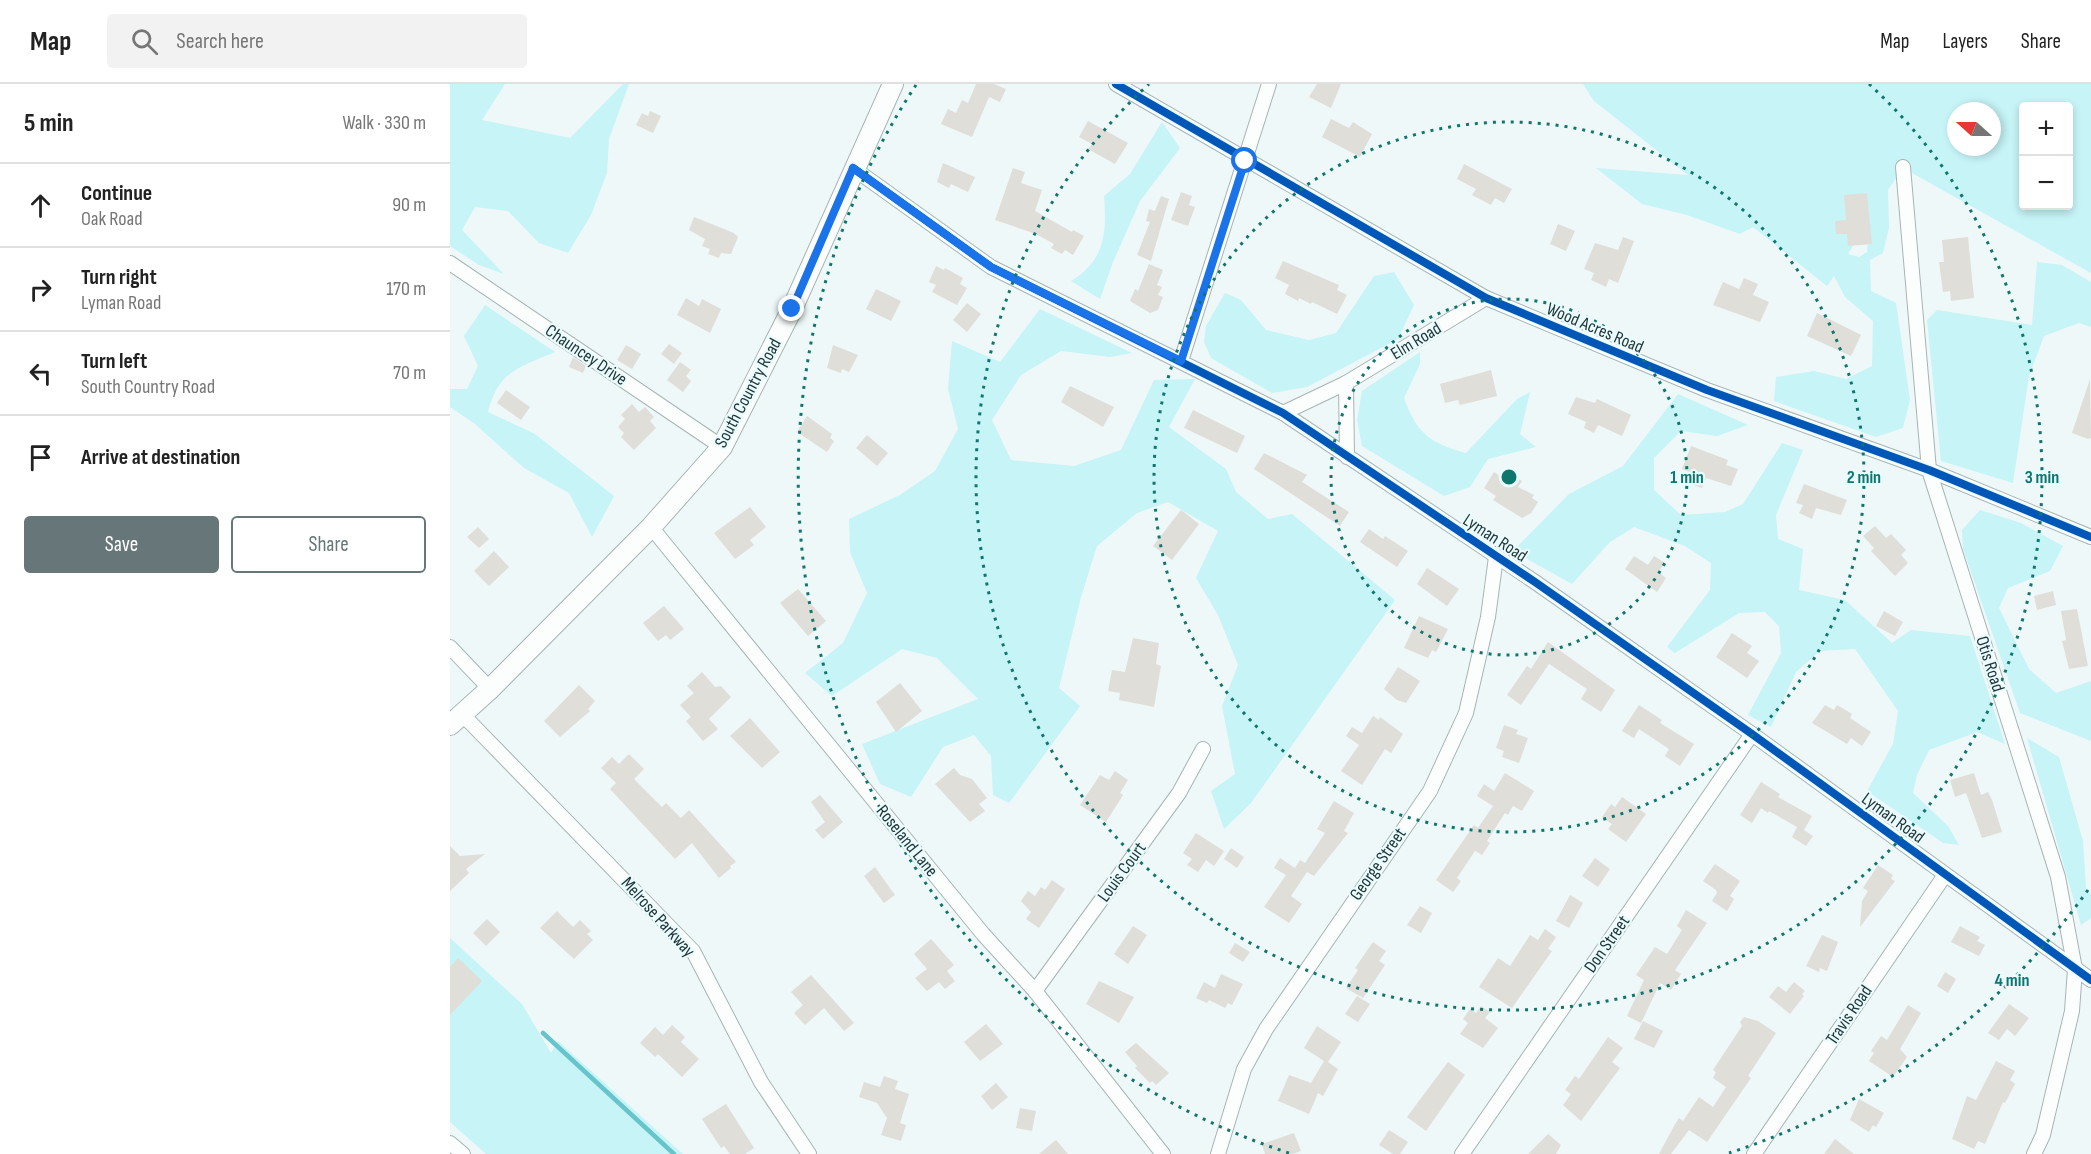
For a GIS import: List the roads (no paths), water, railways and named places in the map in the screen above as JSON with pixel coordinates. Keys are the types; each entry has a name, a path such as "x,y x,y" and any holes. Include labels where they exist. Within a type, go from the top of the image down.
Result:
{"main road":[{"name":"South Country Road","path":"456,719 490,689 651,527 722,447 792,309 853,168 893,84"}],"street":[{"name":"Wood Acres Road","path":"1116,84 1245,161 1486,298 1707,390 1929,471 2091,537"},
{"path":"1181,361 1269,84"},
{"name":"Otis Road","path":"1903,167 1929,471 2058,877 2075,969 2072,1011 2043,1136 2034,1154"},
{"name":"Lyman Road","path":"853,168 991,267 1282,413 1535,582 1752,734 2091,980"},
{"name":"Chauncey Drive","path":"450,263 722,447"},
{"name":"Elm Road","path":"1282,413 1346,383 1486,298"},
{"path":"1346,383 1347,457"},
{"name":"Roseland Lane","path":"651,527 983,934 1035,991 1162,1154"},
{"name":"George Street","path":"1218,1154 1244,1069 1266,1029 1430,791 1466,713 1488,617 1496,557"},
{"path":"450,647 490,689"},
{"name":"Melrose Parkway","path":"456,719 693,951 761,1082 809,1154"},
{"name":"Don Street","path":"1462,1154 1752,734"},
{"name":"Louis Court","path":"1035,991 1179,793 1203,749"},
{"name":"Travis Road","path":"1754,1154 1945,875"},
{"path":"450,1143 463,1154"}],"waterway":[{"path":"543,1033 674,1154"}]}
